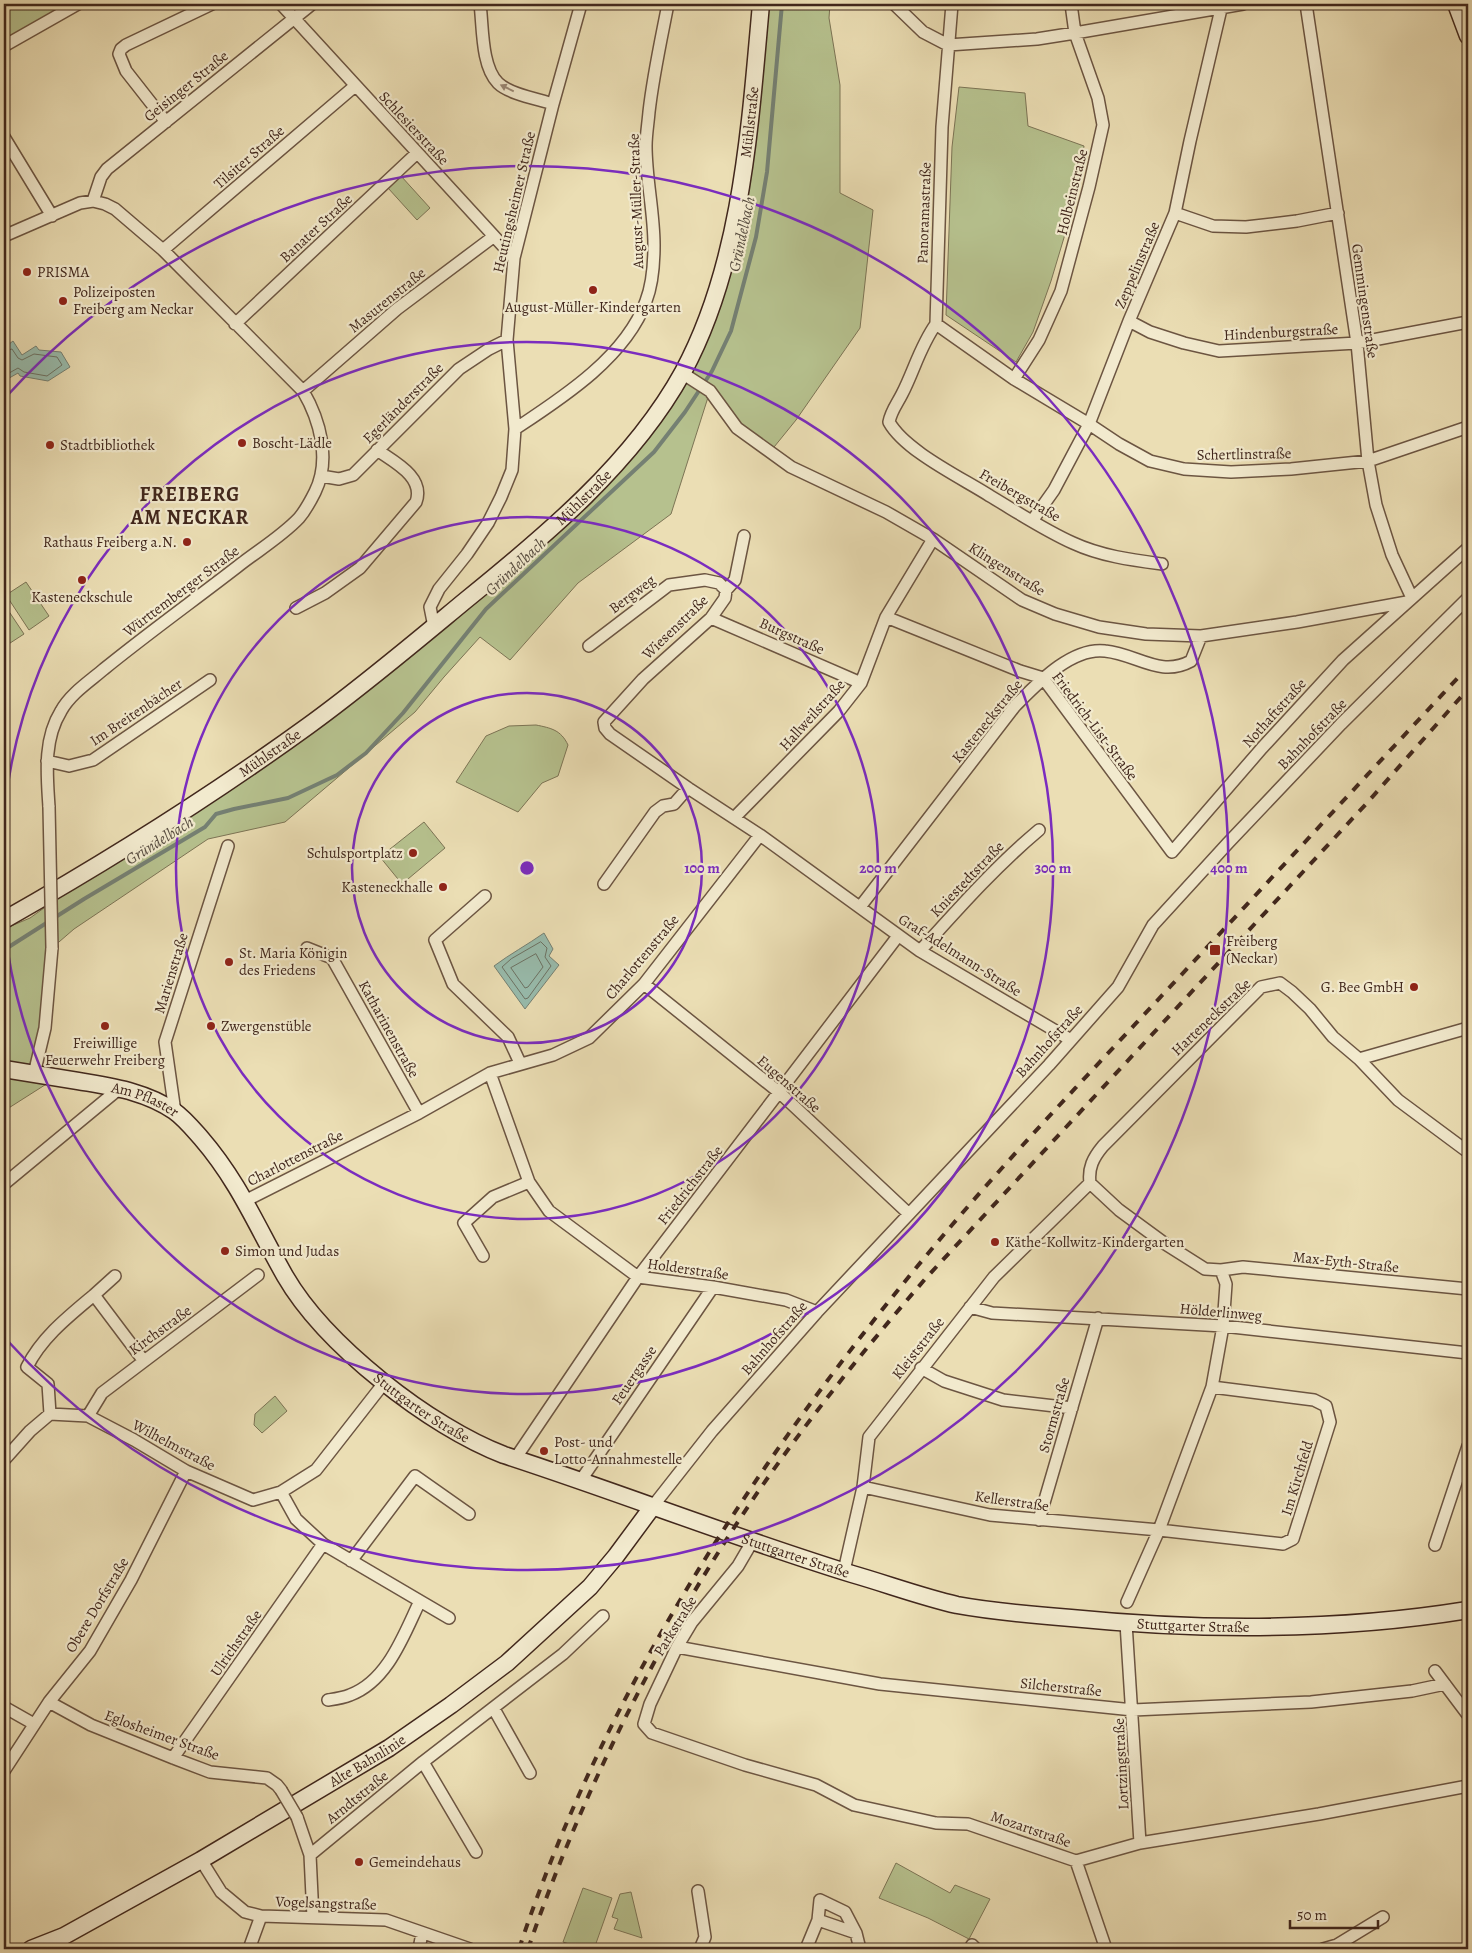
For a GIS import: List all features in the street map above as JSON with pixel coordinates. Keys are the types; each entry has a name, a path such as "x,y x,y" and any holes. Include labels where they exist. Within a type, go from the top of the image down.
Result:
{"street":[{"path":"4,46 78,4"},
{"path":"166,122 126,71 119,54 126,46 212,4"},
{"name":"Schlesierstraße","path":"281,4 514,258"},
{"name":"Geisinger Straße","path":"93,201 101,177 107,169 312,4"},
{"path":"480,4 486,57 491,73 498,84 512,91 553,104"},
{"name":"Heutingsheimer Straße","path":"434,626 430,607 439,589 467,554 488,523 512,470 515,429 507,340 514,258 580,4"},
{"name":"August-Müller-Straße","path":"515,429 544,410 604,361 631,331 646,301 653,274 654,243 646,145 651,101 668,4"},
{"name":"Mühlstraße","path":"4,920 139,840 252,766 310,725 506,567 574,507 641,434 687,376 711,308 726,257 740,192 751,116 761,4"},
{"path":"894,4 923,32 948,45 1075,33 1220,6 1243,4"},
{"name":"Panoramastraße","path":"936,324 942,127 952,4"},
{"name":"Holbeinstraße","path":"1014,379 1039,340 1061,291 1089,187 1103,125 1098,98 1075,33 1071,4"},
{"name":"Gemmingenstraße","path":"1306,4 1357,343 1368,461 1376,505 1409,600"},
{"path":"1456,4 1468,36"},
{"name":"Zeppelinstraße","path":"1032,521 1054,490 1089,424 1129,321 1175,212 1220,6"},
{"name":"Tilsiter Straße","path":"163,250 355,86"},
{"path":"4,137 52,216"},
{"name":"Banater Straße","path":"235,324 417,153"},
{"path":"4,236 70,207 93,201"},
{"name":"Württemberger Straße","path":"34,1074 45,1028 52,948 47,761 49,743 55,722 71,698 141,639 193,601 299,517 315,491 323,465 320,434 312,408 303,390 163,250 115,209 93,201"},
{"path":"1175,212 1213,226 1246,227 1338,213"},
{"name":"Masurenstraße","path":"303,390 397,308 493,237"},
{"name":"Hindenburgstraße","path":"1129,321 1150,332 1184,343 1219,351 1357,343 1468,322"},
{"name":"Schertlinstraße","path":"936,324 1014,379 1119,444 1150,461 1184,469 1231,472 1291,469 1368,461 1468,428"},
{"name":"Freibergstraße","path":"936,324 926,337 902,395 891,413 889,422 894,431 930,459 1032,521 1074,544 1120,558 1162,564"},
{"name":"Egerländerstraße","path":"321,476 339,479 353,475 459,369 489,349 507,340"},
{"name":"Klingenstraße","path":"687,376 710,391 738,428 791,467 886,512 933,539 1022,600 1055,614 1099,627 1146,634 1201,636 1297,622 1409,600"},
{"path":"296,608 325,594 360,568 416,502 419,494 415,480 405,470 377,450"},
{"name":"Wiesenstraße","path":"605,728 604,722 643,679 711,618 725,598 726,590 735,580 744,536"},
{"name":"Hallweilstraße","path":"735,817 839,711 861,683 886,617 933,539"},
{"path":"1409,600 1468,548"},
{"name":"Bergweg","path":"589,646 669,585 705,580 720,583 726,590"},
{"name":"Bahnhofstraße","path":"653,1506 712,1431 817,1312 1071,1040 1118,987 1153,925 1341,724 1468,598"},
{"name":"Nothaftstraße","path":"1172,852 1262,748 1343,660 1409,600"},
{"name":"Friedrich-List-Straße","path":"886,617 1020,671 1043,678 1172,852"},
{"name":"Burgstraße","path":"711,618 861,683"},
{"name":"Kasteneckstraße","path":"860,907 1015,706 1043,678 1065,662 1082,654 1104,650 1166,668 1180,667 1191,661 1201,636"},
{"name":"Im Breitenbächer","path":"47,761 69,766 93,760 210,680"},
{"name":"Graf-Adelmann-Straße","path":"605,728 610,734 688,788 735,817 920,951 1071,1040"},
{"path":"604,884 655,812 663,806 674,804 688,788"},
{"name":"Kniestedtstraße","path":"920,951 976,888 1007,857 1039,830"},
{"name":"Charlottenstraße","path":"246,1201 419,1112 490,1073 552,1055 589,1038 644,984 760,835"},
{"name":"Marienstraße","path":"175,1112 165,1042 228,846"},
{"path":"485,896 435,940 453,984 508,1037 520,1063"},
{"name":"Friedrichstraße","path":"515,1459 638,1277 898,936"},
{"name":"Katharinenstraße","path":"307,948 332,958 419,1112"},
{"name":"Eugenstraße","path":"644,984 780,1093 909,1214"},
{"name":"Harteneckstraße","path":"1090,1183 1091,1164 1103,1146 1261,987 1280,984 1292,992 1333,1037 1359,1059 1398,1100 1468,1152"},
{"path":"1359,1059 1468,1028"},
{"name":"Am Pflaster","path":"4,1069 140,1093 175,1112 219,1160 246,1201"},
{"name":"Holderstraße","path":"490,1073 529,1182 549,1211 638,1277 786,1300 817,1312"},
{"path":"4,1184 120,1088"},
{"path":"483,1256 464,1223 493,1196 529,1182"},
{"name":"Max-Eyth-Straße","path":"1090,1183 1120,1210 1164,1243 1205,1269 1221,1270 1243,1267 1468,1290"},
{"name":"Kleiststraße","path":"844,1571 863,1487 869,1437 921,1368 994,1277 1090,1183"},
{"name":"Stuttgarter Straße","path":"246,1201 286,1278 309,1311 346,1349 384,1383 451,1429 486,1448 515,1459 580,1480 752,1542 957,1605 1018,1613 1126,1623 1219,1626 1386,1620 1468,1610"},
{"path":"1127,1602 1159,1530 1212,1387 1223,1326 1226,1284 1221,1270"},
{"name":"Kirchstraße","path":"88,1416 102,1393 143,1360 258,1275"},
{"path":"4,1460 30,1431 50,1414 48,1384 27,1366 35,1351 64,1321 115,1276"},
{"name":"Feuergasse","path":"580,1480 712,1287"},
{"path":"94,1295 143,1360"},
{"name":"Hölderlinweg","path":"970,1307 992,1313 1223,1326 1468,1353"},
{"name":"Stormstraße","path":"1039,1520 1098,1318"},
{"path":"921,1368 944,1382 1004,1400 1072,1408"},
{"name":"Wilhelmstraße","path":"50,1414 88,1416 134,1440 186,1472 253,1500 281,1492 316,1470 384,1383"},
{"name":"Im Kirchfeld","path":"1159,1530 1284,1544 1293,1539 1330,1422 1326,1406 1314,1400 1212,1387"},
{"path":"1435,1545 1468,1446"},
{"name":"Obere Dorfstraße","path":"4,1771 49,1702 90,1651 131,1580 186,1472"},
{"path":"351,1561 415,1476 469,1514"},
{"name":"Kellerstraße","path":"863,1487 990,1515 1159,1530"},
{"path":"281,1492 296,1519 323,1544 448,1618"},
{"name":"Alte Bahnlinie","path":"31,1949 64,1936 200,1860 389,1748 451,1705 507,1663 590,1587 653,1506"},
{"name":"Parkstraße","path":"652,1733 644,1724 646,1715 676,1647 692,1622 738,1566 752,1542"},
{"name":"Ulrichstraße","path":"173,1758 323,1544"},
{"path":"328,1700 351,1695 372,1683 391,1659 420,1601"},
{"name":"Arndtstraße","path":"310,1855 423,1762 563,1654 603,1616"},
{"name":"Lortzingstraße","path":"1126,1623 1140,1843"},
{"name":"Silcherstraße","path":"676,1647 880,1684 1133,1710 1311,1702 1412,1691 1445,1684"},
{"path":"1435,1671 1468,1715"},
{"name":"Eglosheimer Straße","path":"49,1702 91,1725 210,1772 267,1778 277,1785 297,1817 310,1855 313,1917"},
{"path":"4,1707 34,1724"},
{"path":"494,1709 530,1773"},
{"name":"Mozartstraße","path":"652,1733 745,1765 816,1784 854,1805 936,1823 968,1824 1076,1861 1140,1843 1319,1814 1468,1786"},
{"path":"423,1762 476,1852"},
{"name":"Vogelsangstraße","path":"200,1860 221,1892 245,1912 261,1916 386,1920 470,1949"},
{"path":"1076,1861 1106,1949"},
{"path":"698,1891 705,1937 700,1949"},
{"path":"806,1949 818,1920 820,1900 845,1912 856,1933 860,1949"},
{"path":"249,1949 261,1916"},
{"path":"1323,1949 1340,1947 1383,1917"},
{"path":"818,1920 856,1933"},
{"path":"419,1949 422,1933"},
{"path":"970,1949 972,1945 976,1949"}],"green space":[{"path":"4,4 78,4 4,46"},
{"path":"761,4 830,4 829,18 840,85 840,193 873,210 860,328 796,420 770,452 761,446 710,391 671,514 578,583 510,660 480,637 415,712 285,822 208,839 74,929 52,948 34,1074 48,1083 4,1111 4,929 30,918 139,840 252,766 574,507 682,373 726,257"},
{"path":"959,87 1025,93 1028,126 1084,146 1075,201 1051,281 1033,332 1016,362 946,315 952,147"},
{"path":"401,176 430,208 417,220 388,188"},
{"path":"26,582 49,616 29,630 6,595"},
{"path":"4,604 24,634 4,647"},
{"path":"536,725 555,730 568,745 558,776 542,783 518,812 456,782 486,736 509,726"},
{"name":"Schulsportplatz","path":"424,822 445,848 402,884 380,857"},
{"path":"275,1396 287,1411 262,1433 254,1425 255,1414"},
{"path":"896,1863 950,1893 955,1885 990,1899 969,1939 928,1918 879,1898"},
{"path":"583,1888 612,1898 594,1949 585,1949 563,1942"},
{"path":"631,1892 642,1938 614,1929 618,1919 612,1917 620,1894"}],"water":[{"path":"13,341 22,355 36,346 39,350 61,352 70,367 48,381 20,376 18,373 4,381 4,348"},
{"path":"544,933 553,949 549,956 559,965 525,1009 494,966"}],"waterway":[{"name":"Gründelbach","path":"54,918 205,827 216,814 288,798 337,775 366,753 403,713 486,609 654,452 685,412 712,371 731,331 756,237 767,172 782,4"},
{"name":"Gründelbach","path":"4,950 48,922"}],"railway":[{"path":"519,1949 556,1849 598,1753 647,1658 700,1567 758,1478 820,1391 885,1307 1001,1169 1468,667"},
{"path":"528,1949 574,1828 601,1768 660,1651 727,1539 801,1432 862,1354 926,1278 1366,804 1468,689"}],"place":[{"name":"PRISMA","path":"27,272"},
{"name":"August-Müller-Kindergarten","path":"593,290"},
{"name":"Polizeiposten Freiberg am Neckar","path":"63,301"},
{"name":"Boscht-Lädle","path":"242,443"},
{"name":"Stadtbibliothek","path":"50,445"},
{"name":"Rathaus Freiberg a.N.","path":"187,542"},
{"name":"Kasteneckschule","path":"82,580"},
{"name":"Schulsportplatz","path":"413,853"},
{"name":"Kasteneckhalle","path":"443,887"},
{"name":"Freiberg (Neckar)","path":"1215,950"},
{"name":"St. Maria Königin des Friedens","path":"229,962"},
{"name":"G. Bee GmbH","path":"1414,987"},
{"name":"Freiwillige Feuerwehr Freiberg","path":"105,1026"},
{"name":"Zwergenstüble","path":"211,1026"},
{"name":"Käthe-Kollwitz-Kindergarten","path":"995,1242"},
{"name":"Simon und Judas","path":"225,1251"},
{"name":"Post- und Lotto-Annahmestelle","path":"544,1451"},
{"name":"Gemeindehaus","path":"359,1862"}],"district":[{"name":"FREIBERG AM NECKAR","path":"190,506"}]}
